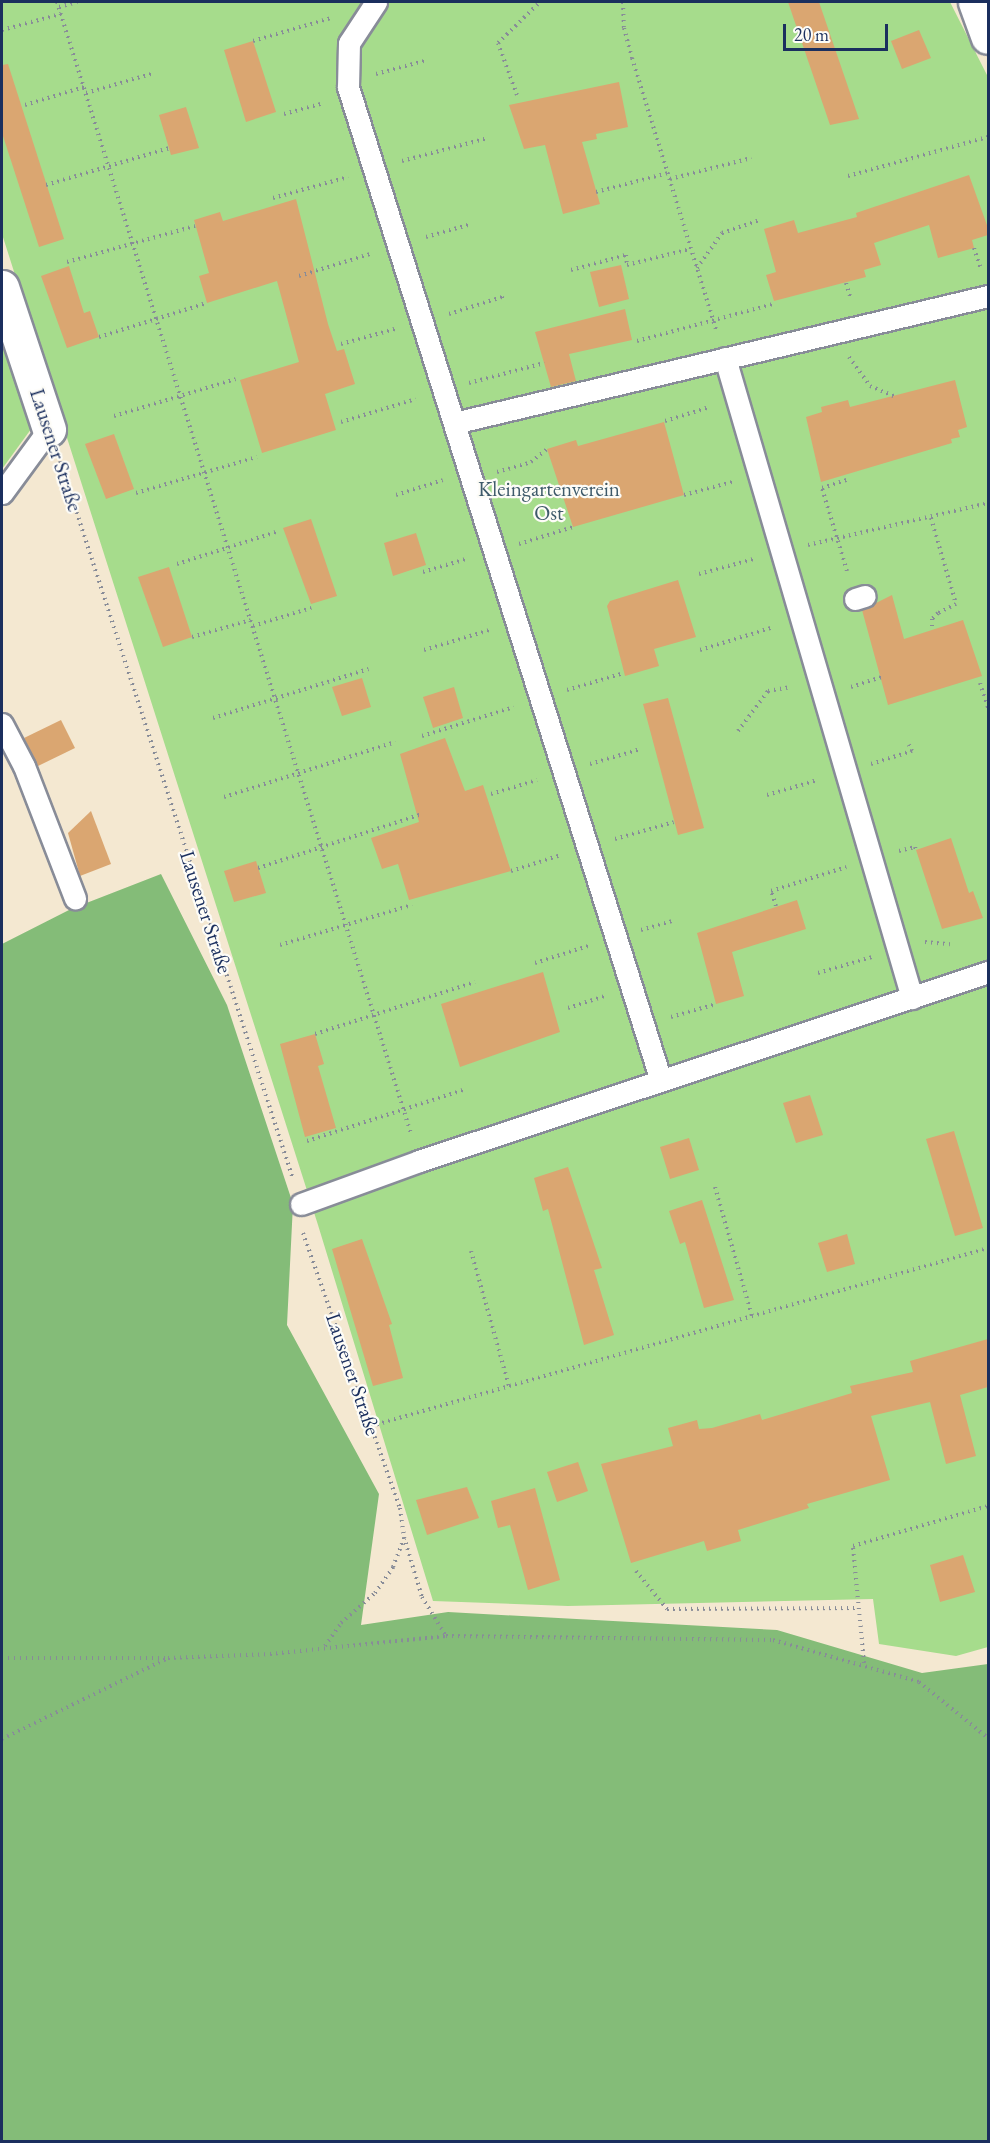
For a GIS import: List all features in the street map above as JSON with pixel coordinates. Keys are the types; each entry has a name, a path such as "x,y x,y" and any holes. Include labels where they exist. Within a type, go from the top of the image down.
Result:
{"street":[{"path":"975,2 988,37"},
{"name":"Lausener Straße","path":"2,287 49,429"}],"lane":[{"path":"370,10 349,43 349,88 661,1081"},
{"path":"454,423 988,296"},
{"path":"725,358 912,998"},
{"path":"2,493 49,429"},
{"path":"2,724 24,766 75,898"},
{"path":"301,1204 419,1161 988,972"}],"path":[{"path":"57,2 419,1161"},
{"path":"59,7 77,2"},
{"path":"516,95 498,43 540,2"},
{"path":"623,2 624,28 725,358"},
{"path":"253,41 350,13 370,10"},
{"path":"2,30 61,14"},
{"path":"284,114 424,61"},
{"path":"86,93 151,74"},
{"path":"24,105 84,87"},
{"path":"848,176 988,137"},
{"path":"273,198 488,138"},
{"path":"46,185 169,148"},
{"path":"670,179 751,158"},
{"path":"596,192 668,173"},
{"path":"697,268 722,233 759,220"},
{"path":"299,276 471,224"},
{"path":"67,262 195,226"},
{"path":"571,270 626,255 627,265 690,249"},
{"path":"99,337 207,303"},
{"path":"637,341 773,304"},
{"path":"841,330 855,369 870,386 894,396"},
{"path":"114,416 236,379"},
{"path":"665,421 737,399"},
{"name":"Lausener Straße","path":"49,429 301,1204 301,1228 338,1322 400,1508 404,1537 422,1597 446,1636"},
{"path":"396,495 531,462 547,449"},
{"path":"136,493 257,457"},
{"path":"684,495 759,475"},
{"path":"838,539 822,488 847,480"},
{"path":"699,574 782,551 988,503"},
{"path":"931,518 956,604 938,614 932,630"},
{"path":"177,564 279,531"},
{"path":"253,626 311,608"},
{"path":"700,650 801,619"},
{"path":"192,637 251,620"},
{"path":"424,650 517,622"},
{"path":"213,718 368,669"},
{"path":"738,731 756,703 777,687 790,687 807,701 884,676"},
{"path":"980,683 988,708"},
{"path":"224,797 394,742"},
{"path":"767,795 912,751 909,745"},
{"path":"258,867 422,814"},
{"path":"776,906 771,891 872,860"},
{"path":"280,945 412,905"},
{"path":"535,963 616,937"},
{"path":"818,973 898,950"},
{"path":"315,1034 475,982"},
{"path":"568,1008 632,987"},
{"path":"644,1025 717,1004"},
{"path":"307,1141 466,1089"},
{"path":"715,1187 752,1316"},
{"path":"371,1426 988,1248"},
{"path":"471,1251 510,1386"},
{"path":"864,1663 853,1546 988,1506"},
{"path":"325,1646 341,1623 375,1593 393,1567 404,1537"},
{"path":"636,1571 667,1609 859,1608"},
{"path":"2,1658 168,1658 270,1654 325,1646 446,1636 773,1640 864,1663 919,1682 988,1738"},
{"path":"2,1739 168,1658"}],"green space":[{"name":"Kleingartenverein Ost","path":"2,2 950,2 988,77 988,1647 956,1656 879,1644 873,1599 568,1606 433,1601 318,1225 2,234"},
{"path":"2,337 34,425 2,469"},
{"path":"161,874 227,1005 293,1204 287,1325 379,1494 361,1625 448,1612 777,1630 922,1673 988,1664 988,2141 2,2142 2,944 71,909"}],"building":[{"path":"788,2 819,2 859,119 830,125"},
{"path":"919,30 931,58 902,69 891,41"},
{"path":"253,41 276,112 246,122 224,50"},
{"path":"8,64 64,239 39,247 2,133 2,65"},
{"path":"619,82 628,127 596,134 597,139 582,142 600,204 563,214 545,145 524,149 509,105"},
{"path":"186,107 199,148 171,155 159,115"},
{"path":"969,175 988,228 988,235 972,240 974,248 938,258 929,225 874,243 881,265 864,270 866,277 774,301 766,275 776,272 764,229 794,220 798,233 857,217 856,213"},
{"path":"296,199 328,324 337,351 344,349 355,384 325,394 336,430 262,453 240,380 299,362 277,281 207,303 199,276 209,273 194,220 220,212 223,221"},
{"path":"621,265 629,299 599,307 590,272"},
{"path":"69,266 84,313 90,311 99,337 67,348 41,276"},
{"path":"625,309 632,340 569,354 576,381 551,387 535,332"},
{"path":"955,380 967,427 958,430 960,437 951,439 952,443 821,482 806,417 822,412 821,407 848,400 850,407"},
{"path":"664,422 684,495 573,527 547,449 576,440 578,446"},
{"path":"114,434 134,489 106,499 85,444"},
{"path":"311,519 337,596 311,604 283,528"},
{"path":"416,533 426,565 393,576 384,543"},
{"path":"169,567 192,637 163,647 138,577"},
{"path":"678,580 696,637 654,649 659,666 625,676 607,606 610,601"},
{"path":"892,595 904,639 963,620 982,676 888,705 862,610"},
{"path":"362,678 371,707 342,716 332,687"},
{"path":"454,687 463,718 433,728 423,697"},
{"path":"668,698 704,828 678,835 643,704"},
{"path":"61,720 75,748 38,766 24,738"},
{"path":"445,738 465,791 483,785 511,871 409,900 398,864 382,869 371,838 419,822 400,754"},
{"path":"91,811 111,864 80,876 68,833"},
{"path":"951,838 969,893 973,891 983,918 942,929 916,850"},
{"path":"256,861 266,893 234,902 224,871"},
{"path":"797,900 806,929 732,952 744,996 716,1004 697,933"},
{"path":"543,972 560,1032 460,1067 441,1004"},
{"path":"315,1034 324,1064 318,1066 336,1128 305,1137 280,1044"},
{"path":"810,1095 823,1135 796,1143 783,1103"},
{"path":"954,1131 983,1228 955,1236 926,1139"},
{"path":"689,1138 699,1170 670,1179 660,1147"},
{"path":"568,1167 602,1268 594,1270 614,1335 584,1345 548,1209 543,1211 534,1178"},
{"path":"702,1200 734,1300 704,1308 685,1242 680,1244 669,1211"},
{"path":"847,1234 855,1264 827,1272 818,1243"},
{"path":"362,1239 392,1324 389,1325 403,1378 373,1386 332,1249"},
{"path":"988,1339 988,1387 960,1395 976,1456 946,1464 930,1402 871,1416 890,1480 807,1504 809,1508 738,1530 741,1541 707,1551 704,1541 631,1563 601,1464 673,1446 668,1428 697,1420 699,1429 712,1428 760,1414 762,1420 852,1393 850,1386 913,1372 910,1361"},
{"path":"578,1462 588,1491 557,1502 547,1472"},
{"path":"467,1487 479,1518 427,1535 416,1500"},
{"path":"535,1488 560,1580 528,1590 510,1525 498,1528 491,1501"},
{"path":"963,1555 975,1592 940,1602 930,1565"}]}
